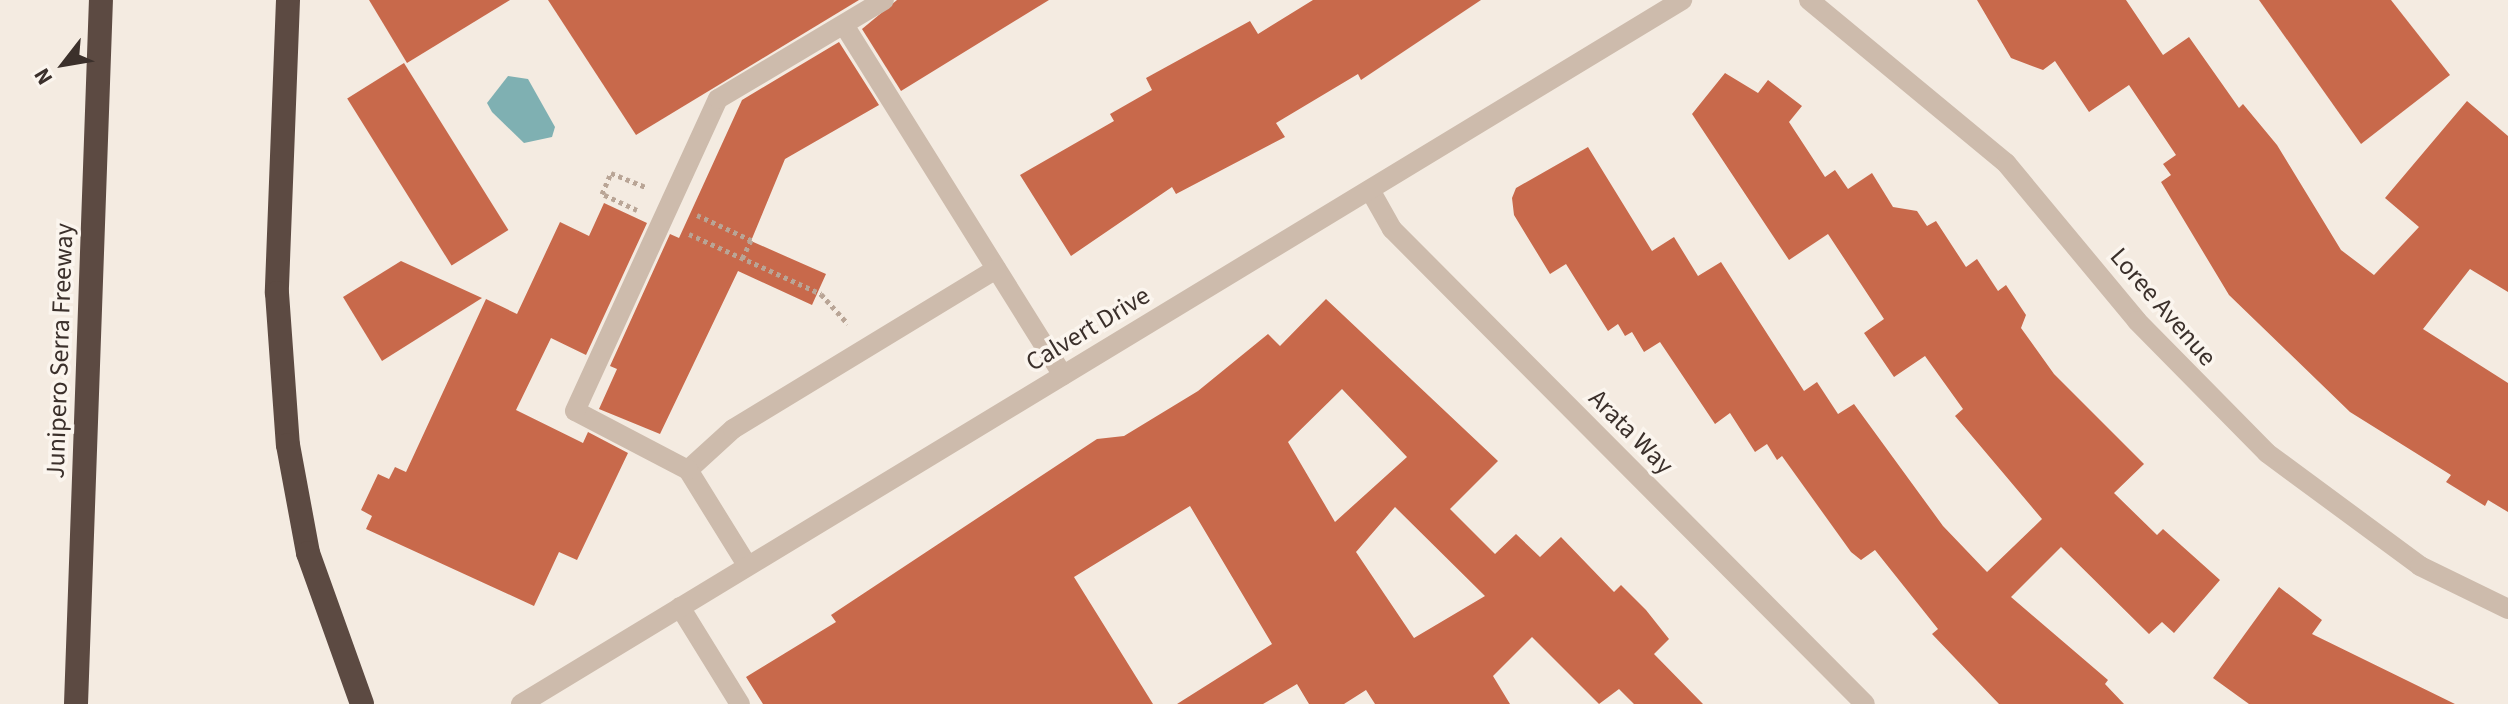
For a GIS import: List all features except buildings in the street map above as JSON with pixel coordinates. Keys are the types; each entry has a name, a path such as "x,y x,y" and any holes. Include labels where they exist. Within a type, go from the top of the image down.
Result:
{"highway":[{"name":"Junipero Serra Freeway","path":"76,704 101,0"},
{"path":"288,0 277,293 288,445 308,553 362,704"}],"street":[{"path":"747,565 688,470 575,411 718,99 884,0"},
{"name":"Calvert Drive","path":"521,704 1682,0"},
{"name":"Loree Avenue","path":"1809,0 2006,163 2137,321 2267,453 2420,566 2508,609"},
{"path":"844,25 1063,375"},
{"name":"Arata Way","path":"1370,190 1392,229 1865,704"},
{"path":"688,470 733,429 996,269"},
{"path":"680,607 740,704"}],"path":[{"path":"602,194 611,173 653,191"},
{"path":"694,213 751,240 742,259"},
{"path":"735,255 837,306"}],"water":[{"path":"508,76 528,79 555,127 552,137 524,143 492,112 487,103"}]}
